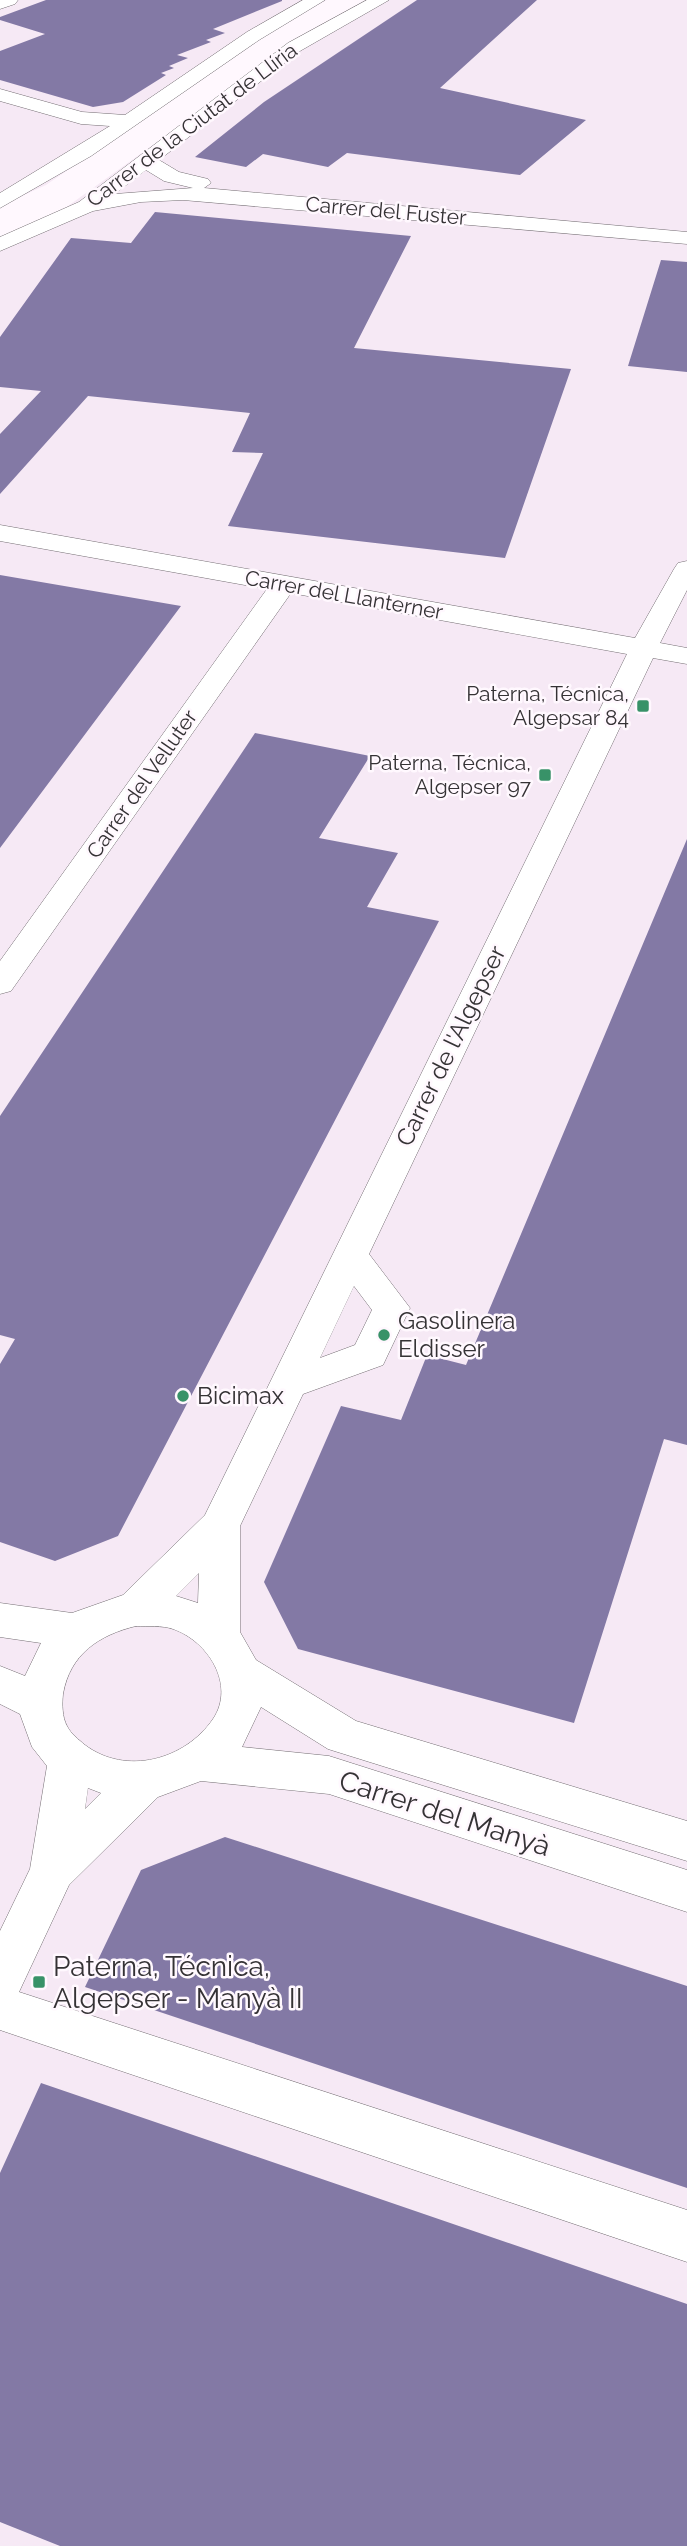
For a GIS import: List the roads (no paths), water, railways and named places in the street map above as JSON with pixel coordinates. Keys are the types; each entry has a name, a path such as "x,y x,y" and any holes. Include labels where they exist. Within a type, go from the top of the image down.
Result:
{"street":[{"path":"0,4 9,0"},
{"name":"Carrer de la Ciutat de Llíria","path":"4,214 127,121 253,36 316,0"},
{"name":"Carrer de la Ciutat de Llíria","path":"171,116 268,45 348,0"},
{"name":"Carrer de la Ciutat de Llíria","path":"0,245 86,206 294,47 380,0"},
{"path":"0,95 81,118 127,121"},
{"path":"0,113 34,125"},
{"path":"66,140 84,152"},
{"name":"Carrer del Fuster","path":"147,159 153,168 173,179 204,184 687,228"},
{"name":"Carrer del Fuster","path":"86,206 156,193 197,194 687,238"},
{"name":"Carrer del Llanterner","path":"0,533 687,656"},
{"name":"Carrer de l'Algepser","path":"219,1526 664,606 687,569"},
{"name":"Carrer del Velluter","path":"0,984 284,584"},
{"path":"287,1385 370,1355 391,1308 350,1255"},
{"path":"136,1609 219,1526"},
{"path":"219,1526 230,1654 242,1696 235,1722 220,1744 198,1762 173,1774 145,1780 117,1779 92,1772 70,1759 44,1724 40,1703 43,1676 57,1651 78,1631 105,1616 136,1609 167,1611 196,1620 230,1654"},
{"path":"0,1620 78,1631"},
{"name":"Carrer del Manyà","path":"230,1654 343,1736 687,1841"},
{"path":"0,1684 40,1703"},
{"path":"0,1981 53,1870 70,1759"},
{"name":"Carrer del Manyà","path":"198,1762 329,1775 687,1891"},
{"path":"53,1870 145,1780"},
{"path":"0,2008 687,2236"}],"place":[{"name":"Paterna, Técnica, Algepsar 84","path":"643,706"},
{"name":"Paterna, Técnica, Algepser 97","path":"545,775"},
{"name":"Gasolinera Eldisser","path":"384,1335"},
{"name":"Bicimax","path":"183,1396"},
{"name":"Paterna, Técnica, Algepser - Manyà II","path":"39,1982"}]}
